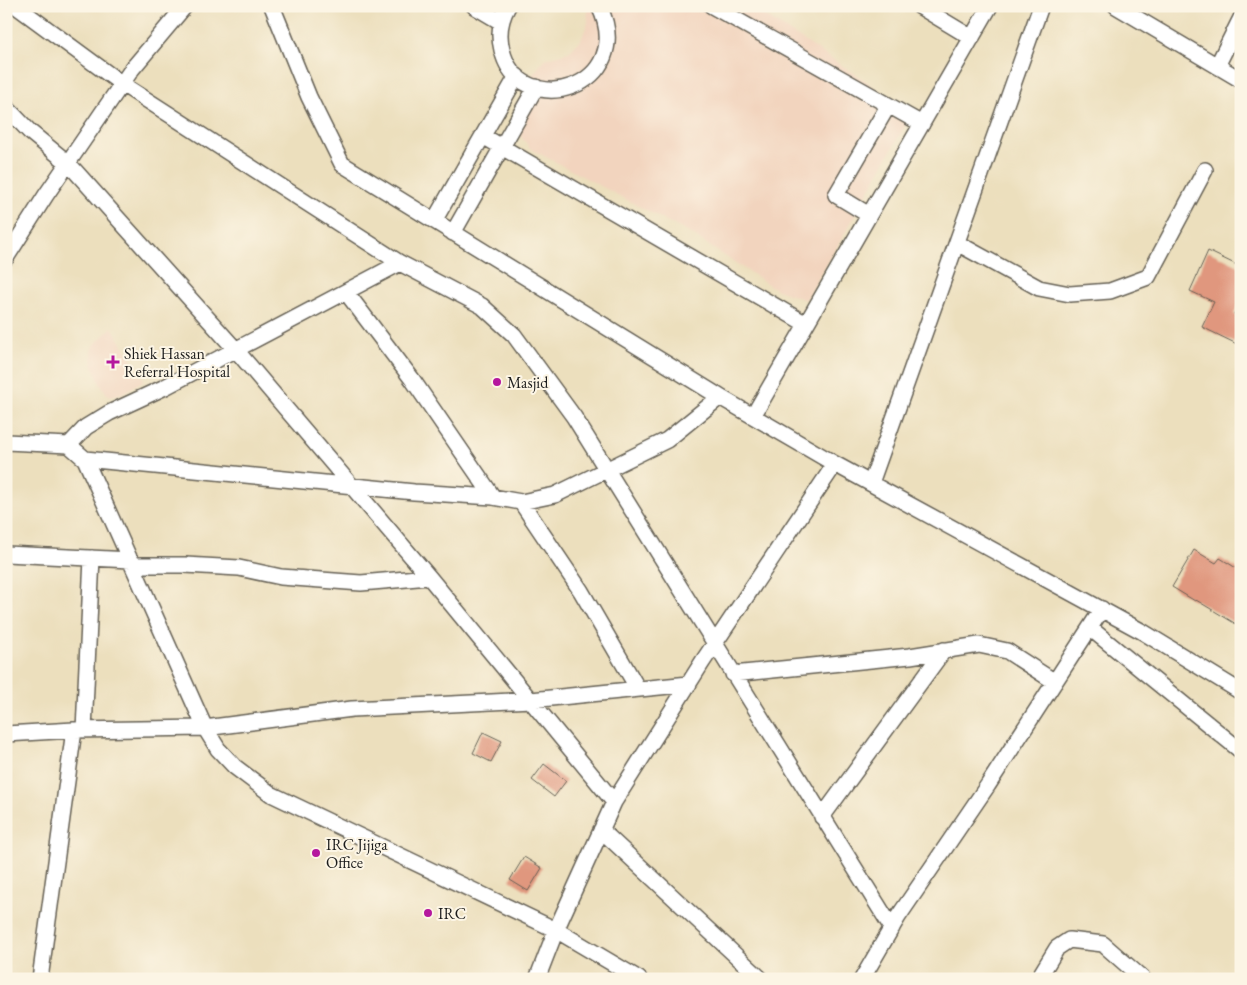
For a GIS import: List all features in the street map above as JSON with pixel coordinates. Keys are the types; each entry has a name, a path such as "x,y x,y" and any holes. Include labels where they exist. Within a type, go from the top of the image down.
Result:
{"street":[{"path":"16,6 122,84 400,263 482,306 514,335 574,417 714,645 892,928"},
{"path":"6,258 122,84 185,6"},
{"path":"272,6 309,97 342,164 720,397 835,464 1143,632 1241,692"},
{"path":"474,6 501,22"},
{"path":"508,6 501,22 499,40 504,58 522,81 536,88 549,91 566,89 582,82 595,71 604,56 608,40 606,23 599,6"},
{"path":"712,6 922,124"},
{"path":"919,6 972,38"},
{"path":"753,416 990,6"},
{"path":"871,483 1042,6"},
{"path":"1116,6 1132,10 1241,80"},
{"path":"1217,66 1241,18"},
{"path":"434,221 517,76"},
{"path":"453,233 536,88"},
{"path":"869,215 836,195 888,106"},
{"path":"6,107 30,132 68,163 236,350 531,700 614,802"},
{"path":"483,136 806,324"},
{"path":"957,243 1039,288 1070,294 1110,291 1148,277 1205,170"},
{"path":"69,445 86,427 109,413 165,387 400,263"},
{"path":"346,292 412,379 493,497"},
{"path":"85,458 414,492 493,497 521,502 555,494 667,440 720,397"},
{"path":"6,442 69,445 85,458 205,728 218,749 235,767 271,794 556,930 639,979"},
{"path":"537,979 556,930 614,802 714,645 835,464"},
{"path":"521,502 581,591 638,689"},
{"path":"6,554 239,568 281,577 361,583 428,577"},
{"path":"40,979 79,730 92,558"},
{"path":"862,979 892,928 1102,609"},
{"path":"1090,628 1241,751"},
{"path":"733,674 910,656 979,645 1007,651 1055,682"},
{"path":"822,817 944,650"},
{"path":"6,734 79,730 205,728 352,709 531,700 689,684"},
{"path":"602,830 761,979"},
{"path":"1038,979 1057,948 1068,940 1103,944 1143,979"}],"shaded area":[{"path":"587,6 750,6 866,81 911,115 806,300 777,290 691,234 531,149 517,132 525,84 545,59 569,52 581,40 588,22"},
{"name":"Shiek Hassan Referral Hospital","path":"112,327 144,380 123,393 111,396 107,394 100,384 93,366 92,350 95,344"}],"building":[{"path":"1208,251 1241,267 1241,299 1234,314 1241,318 1241,346 1202,327 1214,302 1190,291"},
{"path":"1194,550 1216,563 1220,558 1241,571 1241,627 1172,587"},
{"path":"483,732 502,741 491,762 473,753"},
{"path":"544,764 566,781 554,797 532,780"},
{"path":"524,857 542,868 528,891 510,880"}],"place":[{"name":"Shiek Hassan Referral Hospital","path":"113,362"},
{"name":"Masjid","path":"497,382"},
{"name":"IRC Jijiga Office","path":"316,853"},
{"name":"IRC","path":"428,913"}]}
